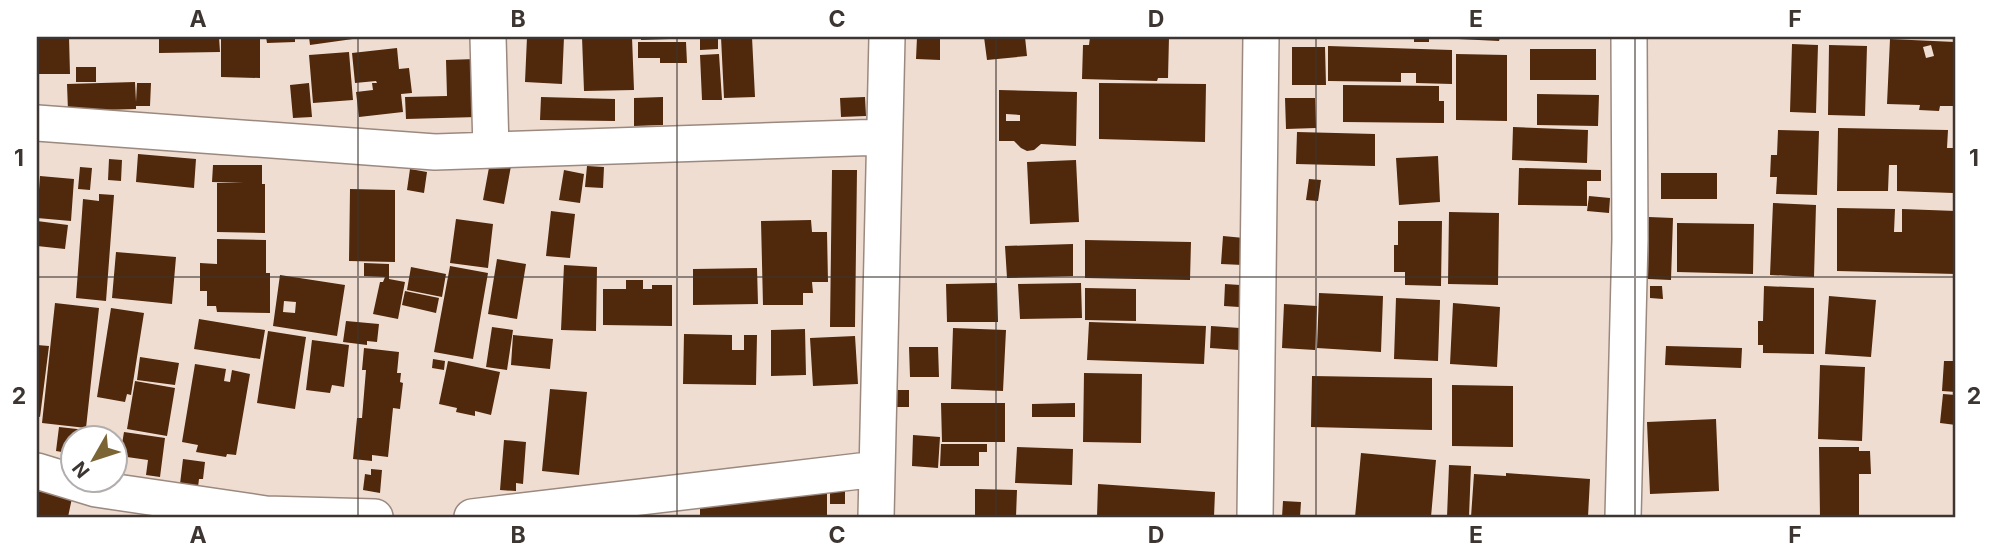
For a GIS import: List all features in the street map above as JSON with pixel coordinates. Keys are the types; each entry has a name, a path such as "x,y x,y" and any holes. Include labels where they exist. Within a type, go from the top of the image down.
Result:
{"street":[{"path":"488,37 491,150"},
{"path":"876,517 887,37"},
{"path":"1255,517 1261,37"},
{"path":"1623,517 1630,239 1629,37"},
{"path":"37,123 435,152 884,137"},
{"path":"472,517 877,469"},
{"path":"37,471 95,503 266,514 375,517"}],"building":[{"path":"37,37 69,37 70,74 37,74"},
{"path":"159,37 219,37 220,52 159,53"},
{"path":"221,37 260,37 260,78 221,77"},
{"path":"266,37 295,37 295,42 267,43"},
{"path":"309,37 360,37 360,38 310,45"},
{"path":"527,37 564,37 562,84 525,82"},
{"path":"582,37 632,37 634,90 584,91"},
{"path":"641,37 670,37 670,39 641,40"},
{"path":"700,37 718,37 718,49 700,50"},
{"path":"721,37 752,37 755,97 724,98"},
{"path":"917,37 940,37 940,60 916,59"},
{"path":"984,37 1025,37 1027,56 987,60"},
{"path":"1090,37 1169,37 1168,78 1158,78 1157,81 1082,79 1083,45 1089,45"},
{"path":"1414,37 1429,37 1429,42 1414,42"},
{"path":"1458,37 1500,37 1499,41"},
{"path":"1890,39 1955,42 1953,106 1940,106 1939,111 1919,110 1920,105 1887,104","holes":["1931,45 1934,56 1926,58 1923,47"]},
{"path":"638,42 686,42 687,63 660,63 660,58 638,58"},
{"path":"1792,44 1818,45 1816,113 1790,112"},
{"path":"1829,45 1867,46 1865,116 1828,115"},
{"path":"1328,46 1452,50 1452,84 1416,83 1416,73 1401,73 1401,82 1328,81"},
{"path":"1292,47 1325,47 1326,85 1292,85"},
{"path":"397,48 399,69 409,68 412,93 401,94 403,112 359,117 356,92 373,90 372,83 377,83 376,81 355,83 352,53"},
{"path":"1530,49 1596,49 1596,80 1530,80"},
{"path":"349,52 353,100 313,103 309,55"},
{"path":"719,54 722,100 702,100 700,55"},
{"path":"1456,54 1507,55 1507,121 1456,120"},
{"path":"475,59 477,117 406,119 405,97 447,96 446,60"},
{"path":"76,67 96,67 96,82 76,82"},
{"path":"135,82 136,102 137,83 151,83 150,106 136,106 136,109 68,111 67,84"},
{"path":"309,83 312,117 293,118 290,85"},
{"path":"1099,83 1206,84 1205,142 1099,139"},
{"path":"1343,85 1439,86 1439,101 1444,101 1444,123 1343,122"},
{"path":"999,90 1077,92 1076,146 1041,144 1034,150 1027,151 1014,141 999,141","holes":["1006,114 1020,115 1020,121 1006,121"]},
{"path":"1537,94 1599,95 1598,126 1537,125"},
{"path":"541,97 615,99 615,121 540,120"},
{"path":"663,97 663,125 634,126 634,98"},
{"path":"865,97 866,116 841,117 840,98"},
{"path":"1285,98 1315,98 1316,128 1286,129"},
{"path":"1513,127 1588,130 1587,163 1512,160"},
{"path":"1838,128 1948,130 1947,148 1954,148 1953,193 1897,191 1897,165 1889,165 1888,191 1837,191"},
{"path":"1778,130 1819,131 1817,195 1776,194 1777,177 1770,177 1771,155 1777,155"},
{"path":"1297,132 1375,134 1375,166 1296,164"},
{"path":"138,154 196,159 194,188 136,182"},
{"path":"1438,156 1440,202 1399,205 1396,158"},
{"path":"109,159 122,160 121,181 108,180"},
{"path":"1076,160 1079,222 1030,224 1027,162"},
{"path":"490,162 511,166 504,204 483,200"},
{"path":"213,165 262,165 262,184 265,184 265,233 217,232 217,183 244,183 212,182"},
{"path":"587,166 604,167 603,188 585,187"},
{"path":"80,167 92,168 90,190 78,189"},
{"path":"1519,168 1601,170 1601,181 1587,181 1587,206 1518,205"},
{"path":"410,169 427,172 424,193 407,190"},
{"path":"564,170 584,174 580,203 559,200"},
{"path":"832,170 857,170 855,327 830,327"},
{"path":"1661,173 1717,173 1717,199 1661,199"},
{"path":"40,176 74,179 71,221 37,218"},
{"path":"1309,179 1321,180 1318,201 1306,200"},
{"path":"350,189 395,190 395,262 349,261"},
{"path":"99,194 114,195 106,301 76,298 83,199 99,201"},
{"path":"1589,196 1610,198 1609,213 1587,211"},
{"path":"1773,203 1816,205 1814,277 1770,275"},
{"path":"1837,208 1895,209 1894,232 1902,232 1902,209 1956,211 1956,274 1837,271"},
{"path":"551,211 575,214 570,258 546,256"},
{"path":"1449,212 1499,213 1498,285 1448,284"},
{"path":"1649,217 1673,218 1671,280 1648,279"},
{"path":"456,219 493,224 488,268 450,263"},
{"path":"811,220 812,232 827,232 828,282 812,282 813,293 803,293 803,305 763,305 761,221"},
{"path":"37,221 68,225 65,249 37,246"},
{"path":"1398,221 1442,221 1441,286 1405,285 1405,272 1394,272 1394,245 1398,245"},
{"path":"1677,223 1754,224 1753,274 1677,272"},
{"path":"1223,236 1244,238 1243,265 1221,264"},
{"path":"217,239 266,240 266,273 270,273 270,313 217,312 216,306 207,306 207,291 200,291 200,263 217,264"},
{"path":"1085,240 1191,242 1190,280 1085,278"},
{"path":"1073,244 1073,276 1007,278 1005,246"},
{"path":"116,252 176,257 172,304 112,298"},
{"path":"497,259 526,264 517,319 488,314"},
{"path":"364,263 389,264 389,279 405,282 398,319 373,314 380,282 383,282 385,277 364,276"},
{"path":"564,265 597,267 596,331 561,330"},
{"path":"450,266 488,273 473,359 434,352"},
{"path":"411,267 446,274 442,297 407,290"},
{"path":"757,268 758,304 693,305 693,269"},
{"path":"280,275 345,285 337,336 273,326","holes":["284,301 296,302 295,313 283,312"]},
{"path":"626,280 643,280 643,289 652,289 652,285 672,285 672,326 603,325 603,289 626,289"},
{"path":"997,283 998,322 947,322 946,284"},
{"path":"1081,283 1082,318 1020,319 1018,284"},
{"path":"1225,284 1240,285 1239,307 1224,306"},
{"path":"1650,286 1662,286 1663,299 1650,298"},
{"path":"1764,286 1814,288 1814,354 1763,353 1763,345 1758,345 1758,321 1763,321"},
{"path":"1085,288 1136,289 1136,321 1085,320"},
{"path":"405,291 439,298 436,313 402,305"},
{"path":"1319,293 1383,296 1381,352 1317,348"},
{"path":"1829,296 1876,300 1871,357 1825,354"},
{"path":"1396,298 1440,300 1438,361 1394,359"},
{"path":"55,303 99,308 86,424 42,423"},
{"path":"1453,303 1500,307 1497,367 1450,364"},
{"path":"1284,304 1317,306 1315,350 1282,348"},
{"path":"111,308 144,313 131,395 127,394 125,402 97,397"},
{"path":"199,319 265,330 260,359 194,349"},
{"path":"346,321 379,324 377,342 367,341 367,345 343,342"},
{"path":"1089,322 1206,326 1204,364 1087,360"},
{"path":"1211,326 1240,328 1239,350 1210,348"},
{"path":"492,327 513,330 507,370 486,367"},
{"path":"953,328 1006,330 1003,391 951,389"},
{"path":"805,329 806,375 771,376 771,330"},
{"path":"268,331 306,337 295,409 257,403"},
{"path":"684,334 732,335 732,350 744,350 744,335 757,335 756,385 683,384"},
{"path":"513,335 553,339 550,369 511,365"},
{"path":"855,336 858,384 813,386 810,338"},
{"path":"312,340 349,345 344,387 332,385 330,393 306,390"},
{"path":"37,345 49,346 40,417 37,416"},
{"path":"1666,346 1742,348 1741,368 1665,365"},
{"path":"909,347 938,347 939,377 910,377"},
{"path":"364,348 399,352 397,373 401,373 400,382 403,383 400,409 393,408 388,457 372,455 372,461 353,459 357,418 362,418 366,370 362,370"},
{"path":"140,357 179,363 175,385 137,380"},
{"path":"433,359 445,361 444,370 432,368"},
{"path":"448,361 500,372 491,415 475,411 475,416 456,412 457,408 439,404"},
{"path":"1944,361 1956,361 1956,392 1942,391"},
{"path":"195,364 226,369 224,381 230,382 232,370 250,374 236,455 227,454 226,457 196,452 198,445 182,442"},
{"path":"1820,365 1865,367 1862,441 1818,439"},
{"path":"1084,373 1142,374 1141,443 1083,442"},
{"path":"1312,376 1432,378 1432,430 1311,427"},
{"path":"135,381 175,388 167,436 130,430 128,424"},
{"path":"1452,385 1513,386 1513,447 1452,446"},
{"path":"550,389 587,392 579,475 542,471"},
{"path":"893,390 909,390 909,407 893,407"},
{"path":"1943,394 1956,395 1956,425 1940,423"},
{"path":"941,403 1005,403 1005,442 942,442"},
{"path":"1075,403 1075,417 1032,417 1032,404"},
{"path":"1716,419 1719,491 1650,494 1647,422"},
{"path":"59,427 60,427 60,452 56,451"},
{"path":"130,433 165,438 160,477 146,475 148,460 130,457"},
{"path":"913,435 940,437 938,468 912,466"},
{"path":"504,440 526,442 523,484 516,483 516,491 500,490"},
{"path":"941,444 987,444 987,452 979,452 979,466 940,466"},
{"path":"1017,447 1073,449 1072,485 1015,483"},
{"path":"1819,447 1859,447 1859,451 1870,451 1871,474 1859,474 1859,517 1820,517"},
{"path":"1361,453 1436,460 1431,517 1355,517"},
{"path":"183,459 205,462 203,479 199,479 198,487 180,484"},
{"path":"1449,465 1471,466 1469,517 1447,517"},
{"path":"371,469 382,470 380,493 363,490 365,474 371,475"},
{"path":"1506,473 1590,479 1588,517 1471,517 1474,474 1506,476"},
{"path":"1098,484 1215,492 1214,517 1097,517"},
{"path":"830,489 845,489 845,504 830,504"},
{"path":"975,489 1017,490 1016,517 975,517"},
{"path":"37,491 72,498 68,517 37,517"},
{"path":"827,492 827,517 700,517 700,493"},
{"path":"1283,501 1301,502 1300,517 1282,517"}]}
